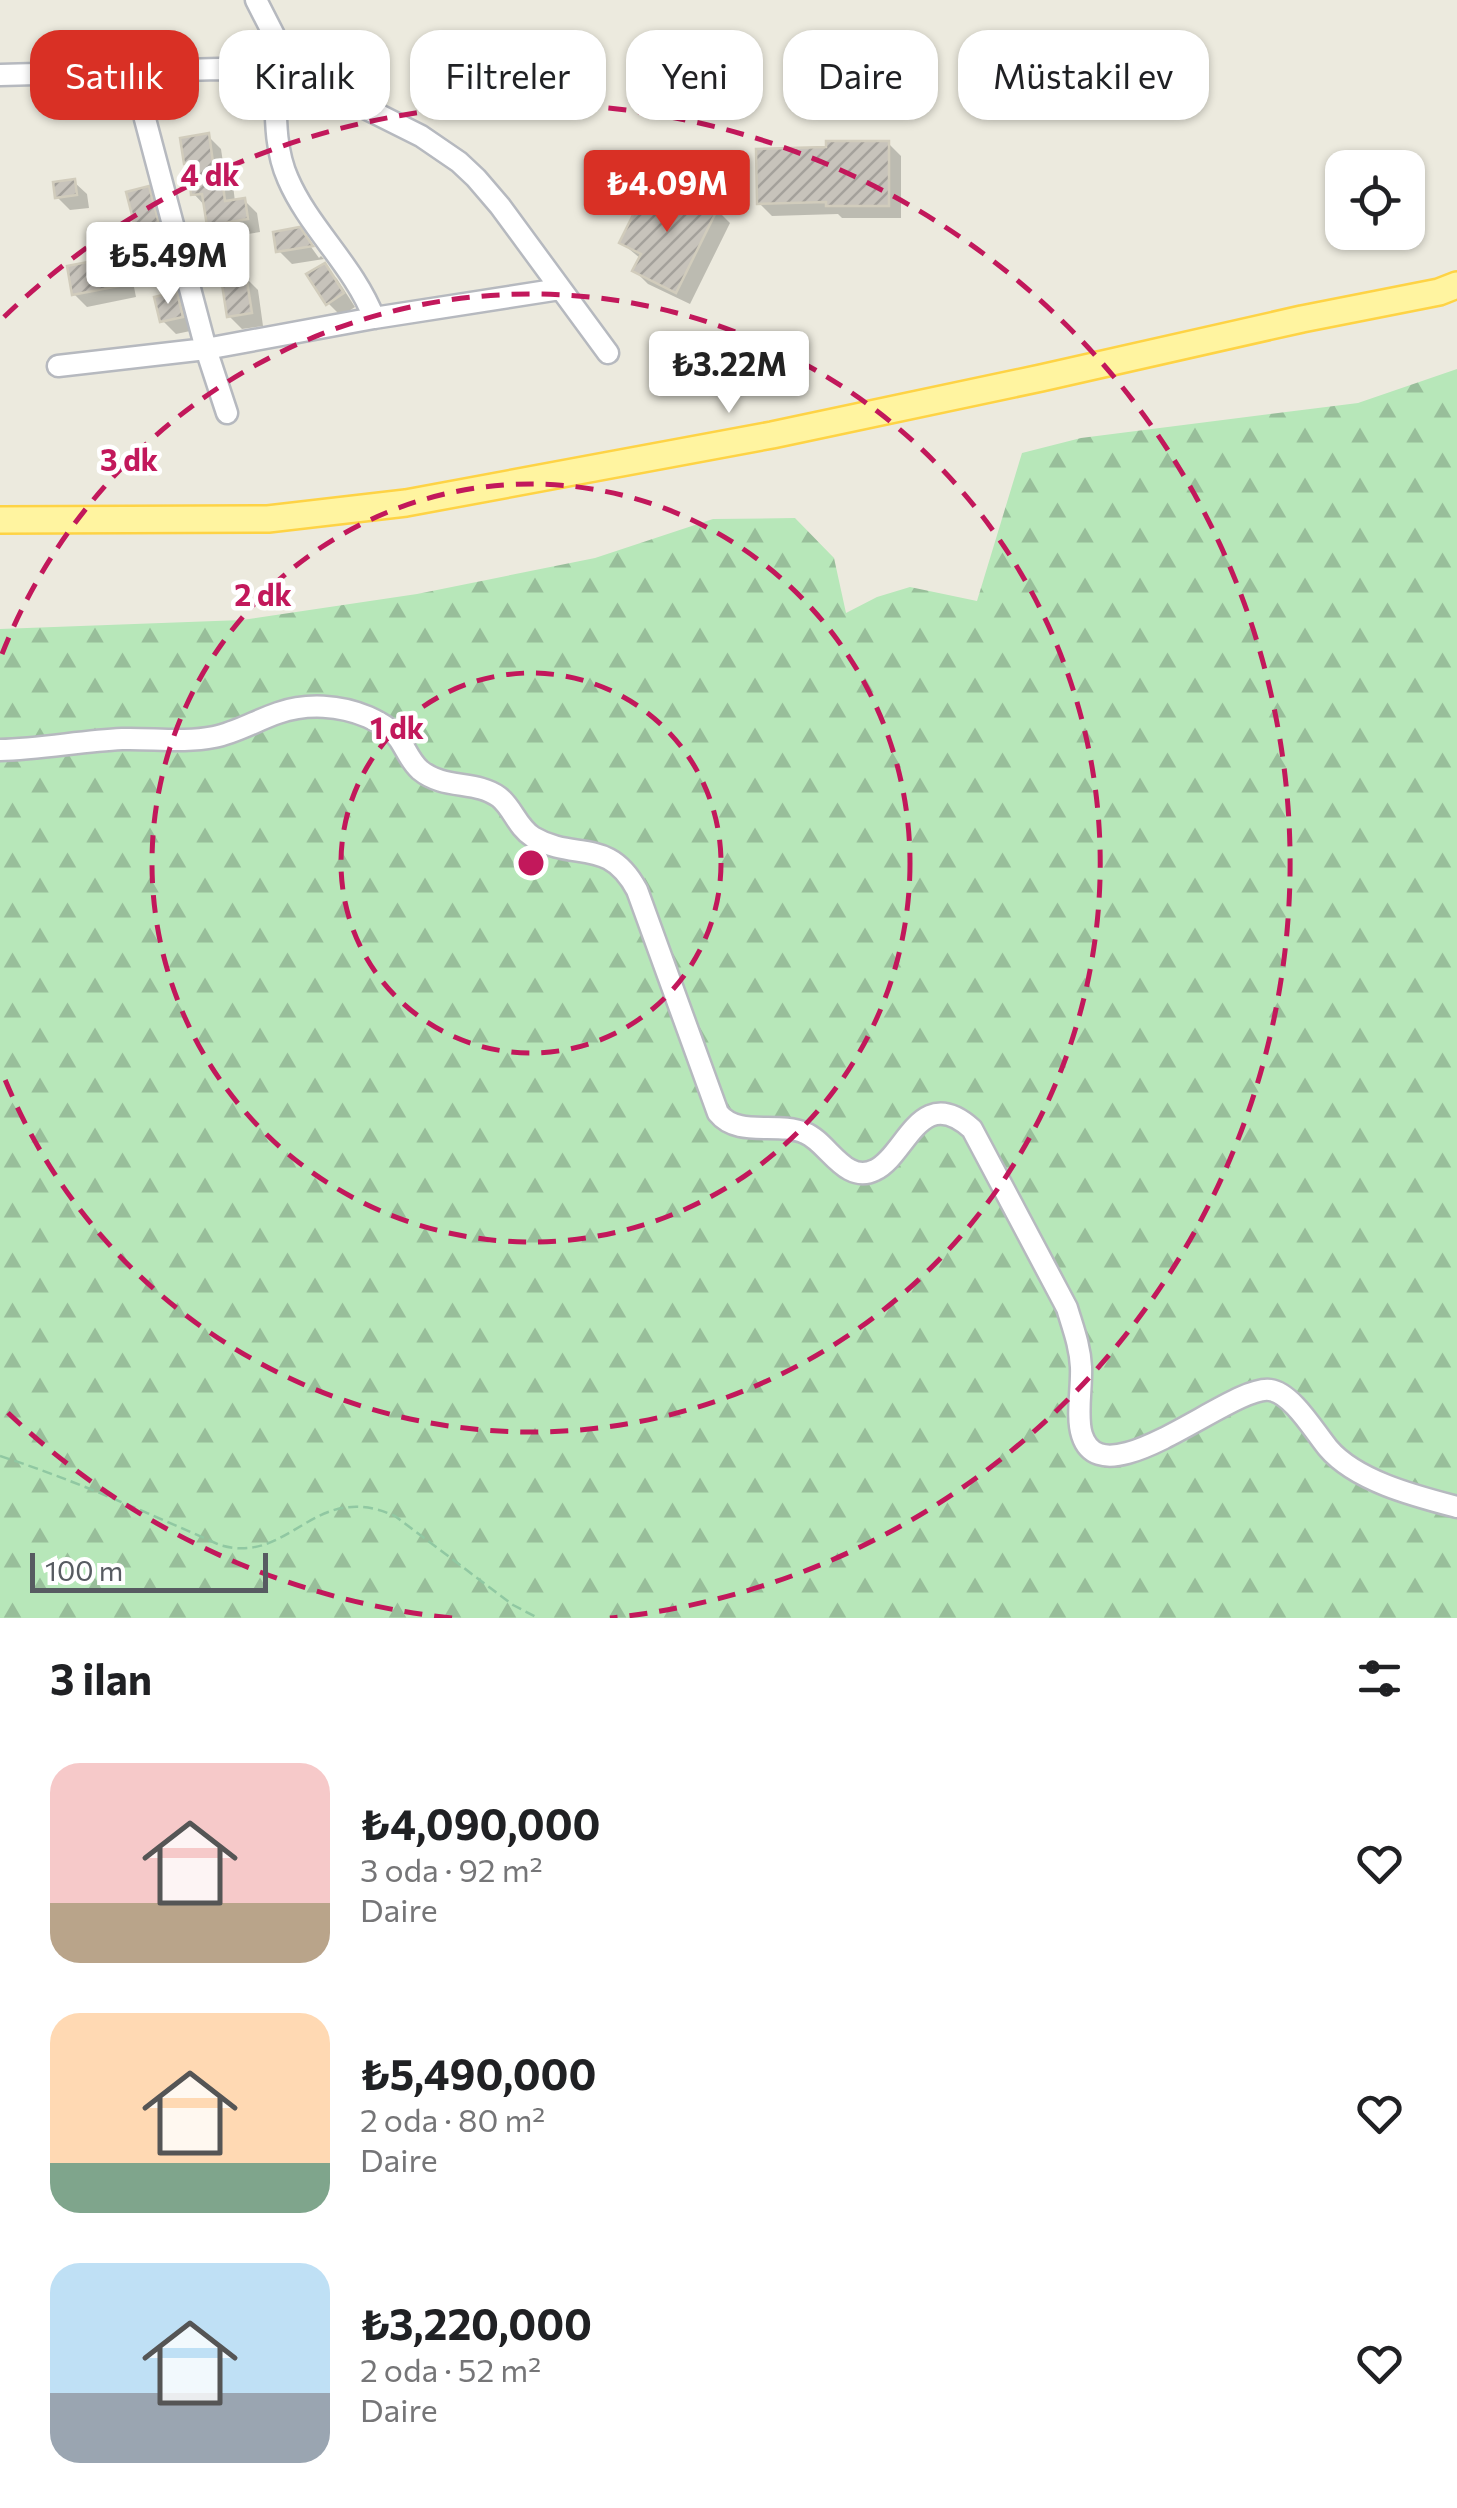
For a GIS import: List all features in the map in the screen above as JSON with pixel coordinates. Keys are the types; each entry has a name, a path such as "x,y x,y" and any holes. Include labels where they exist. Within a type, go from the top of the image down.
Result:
{"main road":[{"path":"0,520 268,519 406,503 772,436 1457,285"}],"street":[{"path":"256,0 271,30"},
{"path":"0,75 30,74"},
{"path":"146,120 226,413"},
{"path":"276,120 288,180 358,284 374,318"},
{"path":"389,120 459,162 500,206 608,353"},
{"path":"58,366 206,349 560,289"},
{"path":"0,750 118,739 213,737 298,708 333,707 371,718 396,735 424,773 438,781 487,790 507,805 520,826 538,840 606,856 619,864 637,890 724,1121 733,1126 804,1132 843,1166 859,1173 884,1165 923,1120 944,1115 972,1128 1067,1308 1078,1340 1082,1435 1098,1454 1115,1457 1130,1453 1248,1392 1270,1390 1289,1399 1330,1450 1352,1470 1457,1508"}],"path":[{"path":"0,1456 228,1548 268,1544 338,1508 374,1508 395,1516 513,1605 538,1618"}],"green space":[{"path":"1457,369 1457,1618 0,1618 0,629 242,620 417,594 595,558 713,519 795,518 834,558 846,613 877,597 910,587 977,601 1022,453 1081,438 1358,403"}],"building":[{"path":"209,133 214,170 221,169 225,201 245,198 248,219 207,226 202,194 191,195 188,163 184,164 180,138"},
{"path":"826,141 889,141 889,206 826,206 826,202 757,204 756,149 826,147"},
{"path":"75,179 77,195 55,198 53,182"},
{"path":"149,186 163,239 140,246 126,192"},
{"path":"672,186 718,208 676,293 632,271 641,254 619,243 647,187 667,197"},
{"path":"300,227 313,246 276,252 273,232"},
{"path":"119,256 124,285 72,295 67,266"},
{"path":"325,263 344,293 326,305 306,274"},
{"path":"246,275 252,313 227,317 221,278"},
{"path":"177,292 183,317 160,322 154,297"}]}
